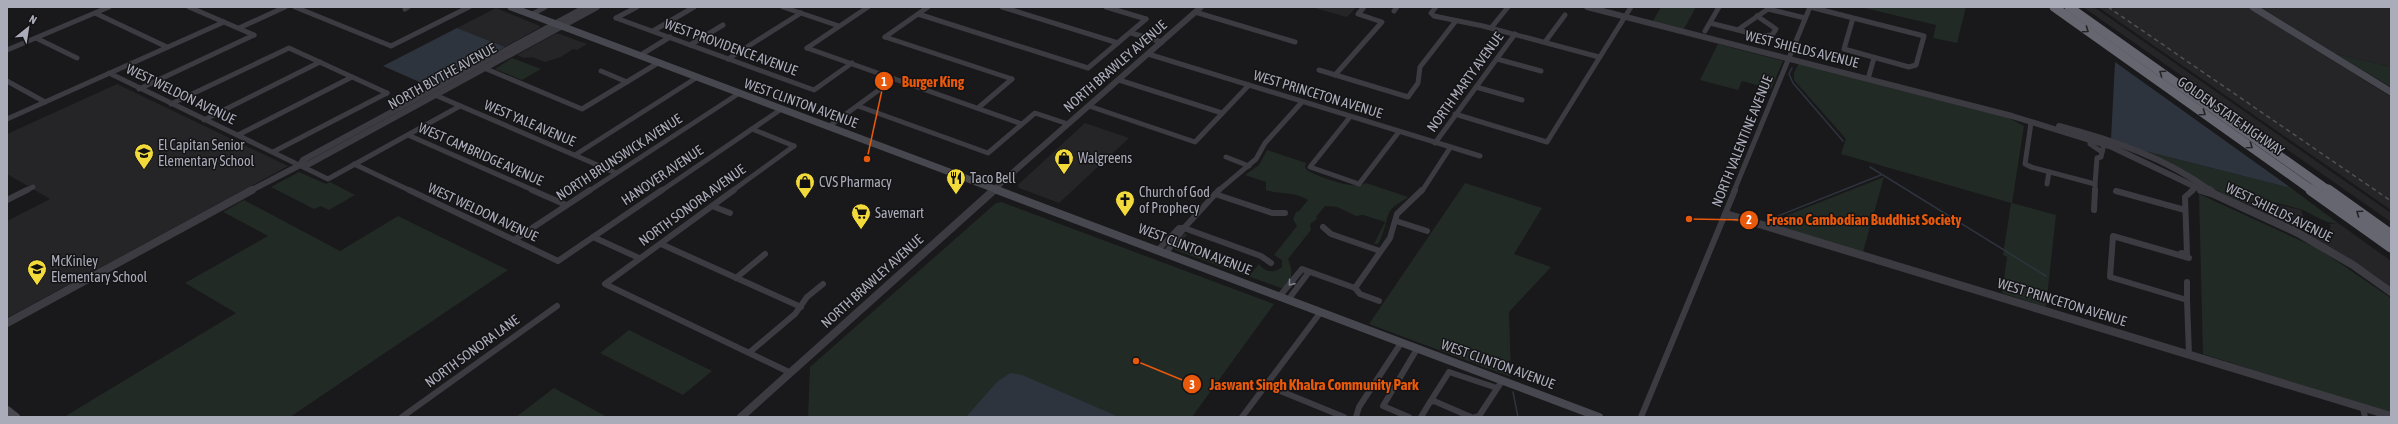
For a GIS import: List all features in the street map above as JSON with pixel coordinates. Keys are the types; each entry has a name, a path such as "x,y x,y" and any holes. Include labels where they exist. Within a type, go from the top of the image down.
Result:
{"highway":[{"name":"GOLDEN STATE HIGHWAY","path":"2054,7 2391,247"},
{"name":"GOLDEN STATE HIGHWAY","path":"2068,7 2391,235"}],"main road":[{"name":"WEST CLINTON AVENUE","path":"511,7 780,110 1284,298 1417,349 1499,384 1599,417"},
{"path":"2253,7 2391,92"},
{"path":"7,410 16,417"}],"street":[{"path":"7,50 109,7"},
{"path":"139,89 254,36 189,7"},
{"path":"239,28 285,7"},
{"path":"295,7 391,46 469,7"},
{"path":"531,15 545,7"},
{"name":"NORTH BLYTHE AVENUE","path":"7,323 300,165 309,164 484,68 586,7"},
{"name":"NORTH BLYTHE AVENUE","path":"300,165 304,160 558,25 597,7"},
{"name":"WEST PROVIDENCE AVENUE","path":"637,7 616,18 814,90 852,64"},
{"path":"653,31 694,7"},
{"path":"783,7 839,26"},
{"path":"868,7 807,48 1022,124"},
{"path":"928,7 885,37 1012,79 978,108"},
{"path":"1002,7 1118,43"},
{"path":"918,14 1088,68 1131,33 1146,18 1106,7"},
{"name":"NORTH BRAWLEY AVENUE","path":"742,417 868,301 1201,7"},
{"path":"1335,75 1382,22 1358,14 1364,7"},
{"path":"1436,7 1431,15 1455,22 1492,28 1599,57"},
{"name":"NORTH MARTY AVENUE","path":"1492,28 1508,7"},
{"name":"WEST SHIELDS AVENUE","path":"1586,7 2012,116 2104,144 2150,164 2195,188 2214,194 2332,252 2391,292"},
{"path":"1455,114 1547,142 1631,7"},
{"path":"1705,30 1719,7"},
{"path":"1810,7 1924,36 1916,65 1914,67 1848,51 1843,47 1853,18"},
{"name":"NORTH VALENTINE AVENUE","path":"1641,417 1726,214 1810,7"},
{"path":"1739,29 1768,8 1805,18"},
{"path":"1195,12 1295,42"},
{"path":"95,13 167,48"},
{"path":"728,59 800,13"},
{"path":"1545,42 1565,15"},
{"path":"1710,23 1739,29 1762,36 1772,36 1776,29 1757,16"},
{"path":"7,119 224,22"},
{"path":"1319,70 1408,97 1418,83 1420,68 1455,22"},
{"path":"690,45 723,24"},
{"path":"1131,33 1162,42"},
{"name":"NORTH MARTY AVENUE","path":"1435,143 1515,34"},
{"path":"639,56 670,37"},
{"path":"36,38 77,58"},
{"path":"171,104 289,48 387,92 272,152"},
{"name":"WEST PRINCETON AVENUE","path":"1148,54 1398,133 1480,156"},
{"path":"1868,79 1874,58"},
{"path":"1497,59 1540,72"},
{"path":"204,120 320,62"},
{"path":"484,68 582,110 658,63"},
{"path":"601,71 627,82"},
{"name":"WEST WELDON AVENUE","path":"109,73 139,89 328,179 354,164 558,261"},
{"path":"238,135 352,77"},
{"path":"575,155 696,78"},
{"path":"828,128 894,78"},
{"path":"7,80 46,102"},
{"path":"1119,80 1222,113"},
{"path":"1089,106 1195,142 1249,85"},
{"path":"1476,87 1522,100"},
{"name":"NORTH BRUNSWICK AVENUE","path":"514,240 738,94"},
{"name":"WEST YALE AVENUE","path":"435,95 616,173"},
{"path":"1162,252 1226,182 1249,166 1256,159 1265,143 1302,102"},
{"path":"354,164 460,106"},
{"path":"858,106 988,154 1035,112 1068,124"},
{"name":"HANOVER AVENUE","path":"558,261 780,110"},
{"name":"WEST SHIELDS AVENUE","path":"2012,116 2024,117 2111,141 2159,162 2204,185 2214,194"},
{"path":"1350,117 1310,167 1359,184 1398,133"},
{"path":"2031,123 2025,164 2095,184"},
{"name":"NORTH SONORA AVENUE","path":"750,352 605,284 794,146 752,129"},
{"name":"WEST CAMBRIDGE AVENUE","path":"408,135 566,205"},
{"path":"2090,140 2090,144 2102,152"},
{"path":"2094,210 2097,158 2101,157 2104,144"},
{"name":"NORTH MARTY AVENUE","path":"1355,288 1380,250 1390,238 1397,214 1421,192 1450,148"},
{"path":"1226,157 1249,166"},
{"path":"2047,184 2049,172"},
{"path":"7,200 33,187"},
{"path":"2112,233 2188,254 2185,198 2195,188"},
{"path":"2116,191 2185,210"},
{"path":"1215,194 1272,213 1285,213"},
{"path":"712,206 730,213"},
{"name":"WEST PRINCETON AVENUE","path":"1726,214 2391,416"},
{"path":"1396,221 1427,231"},
{"path":"1323,227 1331,234 1380,250"},
{"path":"1184,228 1261,256 1271,263"},
{"path":"2187,300 2110,277 2113,236 2189,258"},
{"path":"593,237 639,258"},
{"path":"660,244 801,307"},
{"path":"736,278 765,254"},
{"path":"1284,298 1302,269 1355,288 1360,294 1379,301"},
{"path":"1284,298 1309,272"},
{"path":"2187,282 2189,355"},
{"path":"791,373 750,352 795,314 808,297 823,284"},
{"name":"NORTH SONORA LANE","path":"402,417 557,306"},
{"path":"1242,417 1320,313"},
{"path":"1356,417 1359,407 1401,344"},
{"path":"1409,417 1383,406 1417,349"},
{"path":"1421,417 1449,372 1499,384 1479,416 1475,417"},
{"path":"1266,385 1344,417"},
{"path":"1430,402 1434,401 1471,417"},
{"path":"2363,408 2364,417"}],"shaded area":[{"path":"1311,7 1357,7 1347,17"},
{"path":"1661,7 1696,7 1684,29 1653,21"},
{"path":"1860,7 1966,7 1957,43 1933,38 1936,25"},
{"path":"2083,7 2094,7 2391,213 2391,222"},
{"path":"2098,7 2248,7 2391,97 2391,210"},
{"path":"2260,7 2391,7 2391,67 2336,54"},
{"path":"496,8 540,26 539,28 505,47 457,28"},
{"path":"457,28 505,47 431,87 383,66"},
{"path":"555,34 560,34 587,44 577,50 573,49 561,57 545,62 532,57 524,58 517,55"},
{"path":"1718,44 1783,61 1771,89 1742,81 1738,90 1700,80"},
{"path":"2336,54 2391,67 2391,87"},
{"path":"512,58 541,69 522,80 495,69"},
{"path":"2115,62 2291,188 2141,150 2111,139"},
{"path":"1799,63 2009,118 2024,126 2012,203 2056,215 2046,307 2002,293 2007,257 2003,255 2011,203 1841,154 1846,139 1794,80 1794,73"},
{"name":"El Capitan Senior Elementary School","path":"117,84 288,166 7,318 7,221 50,199 7,174 7,134"},
{"path":"1085,123 1129,138 1059,203 1019,188 1018,185"},
{"path":"1267,150 1306,163 1305,167 1308,171 1329,180 1354,185 1366,183 1408,197 1390,211 1378,244 1374,244 1385,222 1363,215 1356,216 1337,207 1325,206 1316,217 1317,219 1310,224 1311,230 1288,259 1291,268 1291,276 1288,283 1281,288 1175,250 1173,247 1185,233 1187,235 1175,247 1250,275 1259,264 1264,269 1270,271 1282,267 1282,260 1274,255 1297,226 1293,219 1296,212 1299,211 1308,200 1298,195 1266,190 1266,182 1245,175 1259,165"},
{"path":"2141,150 2291,188 2338,223 2328,222 2300,209 2278,203 2254,200 2239,202"},
{"path":"299,172 326,184 330,182 355,195 329,210 321,206 314,209 271,187"},
{"path":"1884,177 1863,252 1767,223"},
{"path":"1465,183 1542,208 1514,254 1551,267 1509,312 1511,377 1369,324"},
{"path":"2199,194 2319,249 2391,298 2391,413 2203,354"},
{"path":"2253,199 2301,210 2306,223 2302,227 2293,227 2239,202"},
{"path":"244,200 340,251 398,216 508,270 290,417 64,417 236,313 185,283 268,236 223,212"},
{"path":"1001,202 1274,304 1192,417 808,417 810,367 996,203"},
{"path":"2338,223 2391,261 2391,287 2370,272 2311,238 2309,235 2319,230 2329,230 2331,227 2329,224"},
{"path":"629,330 712,371 683,395 600,353"},
{"path":"1010,373 1022,375 1119,417 966,417 997,382"},
{"path":"554,388 607,417 516,417"}],"waterway":[{"path":"1792,68 1789,74 1793,83 1843,141"},
{"path":"1870,167 2046,276"},
{"path":"1768,220 1881,175"},
{"path":"1513,392 1518,417"}],"railway":[{"path":"2108,7 2391,201"}],"place":[{"name":"Burger King","path":"867,159"},
{"name":"El Capitan Senior Elementary School","path":"144,170"},
{"name":"Walgreens","path":"1064,175"},
{"name":"Taco Bell","path":"956,195"},
{"name":"CVS Pharmacy","path":"805,199"},
{"name":"Church of God of Prophecy","path":"1125,217"},
{"name":"Fresno Cambodian Buddhist Society","path":"1689,219"},
{"name":"Savemart","path":"861,230"},
{"name":"McKinley Elementary School","path":"37,286"},
{"name":"Jaswant Singh Khalra Community Park","path":"1136,361"}]}
